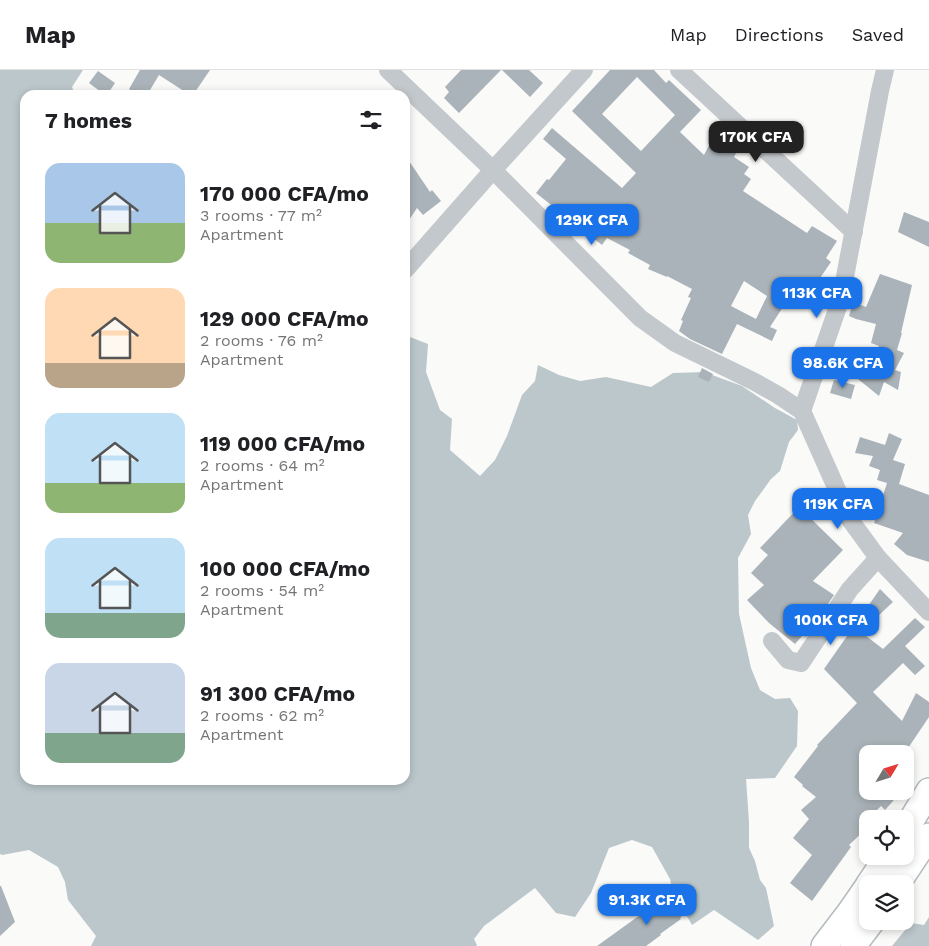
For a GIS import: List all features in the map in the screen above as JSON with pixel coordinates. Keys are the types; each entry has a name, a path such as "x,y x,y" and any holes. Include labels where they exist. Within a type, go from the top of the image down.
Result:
{"main road":[{"path":"914,816 929,791"},
{"path":"903,875 929,836"},
{"path":"824,946 859,898"},
{"path":"853,946 865,930"}],"street":[{"path":"388,70 409,90"},
{"path":"410,264 584,70"},
{"path":"679,70 854,232"},
{"path":"802,411 841,298 885,70"},
{"path":"410,91 493,170 640,318 675,343 778,395 802,411 851,520 878,558 929,612"},
{"path":"772,641 788,660 801,662 850,589 878,558"}],"shaded area":[{"path":"0,70 83,70 72,87 73,90 20,90 20,785 410,785 410,337 428,344 426,372 440,410 452,419 450,450 480,476 495,460 507,436 522,395 535,381 538,365 559,375 580,381 606,377 651,387 673,373 704,372 742,386 797,420 798,430 789,442 780,471 771,479 755,501 748,515 751,534 738,558 739,614 751,668 760,690 775,699 790,698 798,711 797,746 775,778 746,779 749,848 760,880 766,888 774,926 758,940 714,910 692,925 673,892 670,879 652,847 632,840 609,848 591,893 575,917 556,913 535,888 484,926 474,939 476,946 91,946 96,936 68,900 65,882 58,867 29,850 0,854"},
{"path":"929,917 929,946 892,946 905,930 914,930 914,923 924,925"}],"building":[{"path":"140,70 210,70 196,90 182,90 159,75 150,90 129,89"},
{"path":"461,70 501,70 459,113 444,98 449,92 445,87"},
{"path":"502,70 529,70 543,83 530,97"},
{"path":"610,70 654,70 666,83 669,80 701,110 680,132 704,155 717,130 741,143 734,157 749,167 744,174 751,179 743,191 807,233 812,226 837,241 826,258 831,262 816,284 819,285 812,299 794,290 770,327 777,330 772,341 737,324 722,354 690,339 679,331 683,321 681,320 691,298 688,297 692,289 648,269 650,265 628,253 630,250 607,238 602,245 536,193 566,159 543,139 552,128 622,188 636,173 572,111","holes":["637,77 675,115 641,151 602,114","744,281 767,296 756,319 731,306"]},
{"path":"98,71 115,83 110,90 98,90 89,83"},
{"path":"410,162 430,192 432,190 441,201 423,215 417,208 410,218"},
{"path":"904,212 929,222 929,247 898,232"},
{"path":"880,274 912,285 897,350 904,353 895,370 901,372 898,390 884,382 879,396 853,375 879,346 871,343 876,324 849,316 853,302 866,307"},
{"path":"702,368 713,374 709,382 698,377"},
{"path":"834,380 855,385 851,399 830,393"},
{"path":"889,433 902,439 893,460 905,464 899,484 929,495 929,562 907,555 894,544 903,533 874,523 887,483 877,480 880,470 869,466 873,456 855,453 860,437 885,445"},
{"path":"799,507 843,550 813,581 834,595 806,637 803,635 795,644 769,623 747,600 764,585 751,573 768,555 760,548"},
{"path":"880,589 893,602 861,632 883,649 915,618 925,627 905,646 925,666 915,675 903,663 873,692 902,721 916,693 929,702 929,717 910,745 859,745 859,800 894,800 885,810 881,806 877,810 859,810 859,836 849,845 851,847 812,901 790,883 812,855 793,838 809,819 801,810 816,797 794,777 817,745 857,703 824,669"},
{"path":"0,886 15,922 0,936"},
{"path":"669,896 683,915 681,919 646,946 597,946 665,897 666,899"}]}
